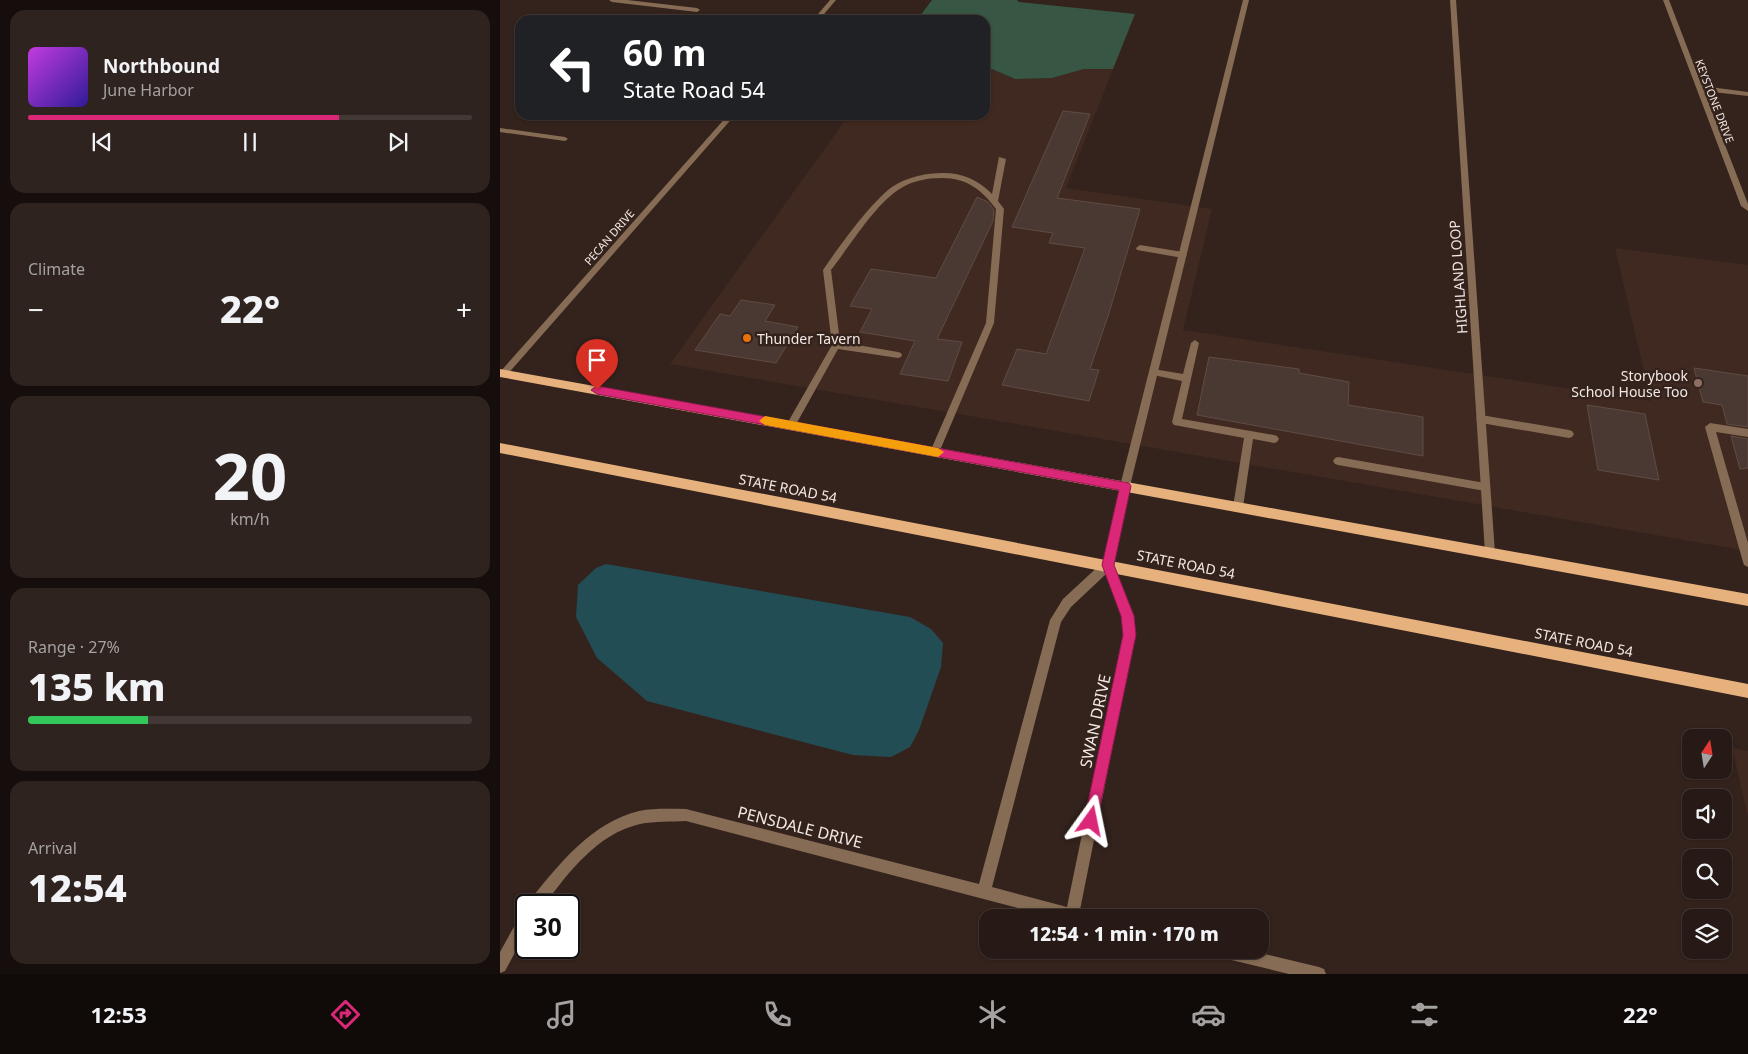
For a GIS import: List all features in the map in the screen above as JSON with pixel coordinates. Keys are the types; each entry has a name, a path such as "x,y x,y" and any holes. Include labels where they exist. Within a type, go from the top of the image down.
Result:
{"main road":[{"path":"502,373 1748,600"},
{"name":"STATE ROAD 54","path":"500,448 1748,691"}],"street":[{"path":"612,0 697,10"},
{"path":"820,15 833,0"},
{"path":"984,892 1056,620 1067,603 1108,565 1125,486 1246,0"},
{"name":"HIGHLAND LOOP","path":"1453,0 1490,553"},
{"name":"KEYSTONE DRIVE","path":"1666,0 1745,206 1748,209"},
{"path":"1699,88 1748,94"},
{"name":"PECAN DRIVE","path":"502,373 728,120"},
{"path":"500,130 565,139"},
{"path":"994,201 1002,159"},
{"path":"791,425 836,345 827,270 888,194 907,182 926,176 949,176 967,179 986,191 1000,209 990,322 935,452"},
{"path":"1140,248 1183,255"},
{"path":"1195,343 1177,422 1274,440"},
{"path":"836,345 898,354"},
{"path":"1153,372 1187,378"},
{"path":"1481,419 1569,434"},
{"path":"1748,433 1710,427 1748,562"},
{"path":"1238,507 1248,435"},
{"path":"1338,461 1485,487"},
{"name":"SWAN DRIVE","path":"1079,909 1129,635 1128,616 1108,565"},
{"name":"PENSDALE DRIVE","path":"543,894 562,869 600,834 639,818 686,815 1051,909"},
{"path":"500,966 515,939"},
{"path":"1257,959 1319,974"}],"shaded area":[{"path":"990,68 1015,79 1052,78 1084,69 1113,69 1066,188 1212,209 1183,330 1651,401 1615,248 1748,265 1748,551 670,364 845,120 990,120"},
{"path":"1732,748 1748,751 1748,817"}],"green space":[{"path":"932,0 1017,0 1019,2 1135,14 1113,69 1084,69 1052,78 1015,79 990,68 990,15 921,15"}],"water":[{"path":"606,564 910,617 931,629 943,643 941,667 919,730 910,747 891,757 853,755 647,701 597,658 576,617 578,585 596,568"}],"building":[{"path":"1063,111 1090,114 1057,198 1140,209 1090,369 1099,370 1089,401 1002,385 1017,349 1046,354 1085,248 1049,243 1053,233 1012,227"},
{"path":"977,197 988,202 994,210 993,221 937,339 962,342 948,381 900,374 915,341 860,332 872,309 850,306 871,269 936,278"},
{"name":"Thunder Tavern","path":"741,300 775,305 765,321 798,327 776,363 695,350 720,314 730,316"},
{"path":"1209,357 1299,369 1299,373 1349,382 1348,405 1423,417 1423,456 1197,415"},
{"path":"1694,368 1748,376 1748,427 1727,424 1722,405 1703,402"},
{"path":"1587,405 1645,414 1659,480 1598,470"},
{"path":"1731,436 1748,439 1748,468 1740,469"}],"slow traffic":[{"path":"765,421 938,452"}],"place":[{"name":"Thunder Tavern","path":"747,338"},
{"name":"Storybook School House Too","path":"1698,383"}],"route":[{"path":"597,390 1125,486 1108,565 1128,616 1129,635 1091,821"}]}
